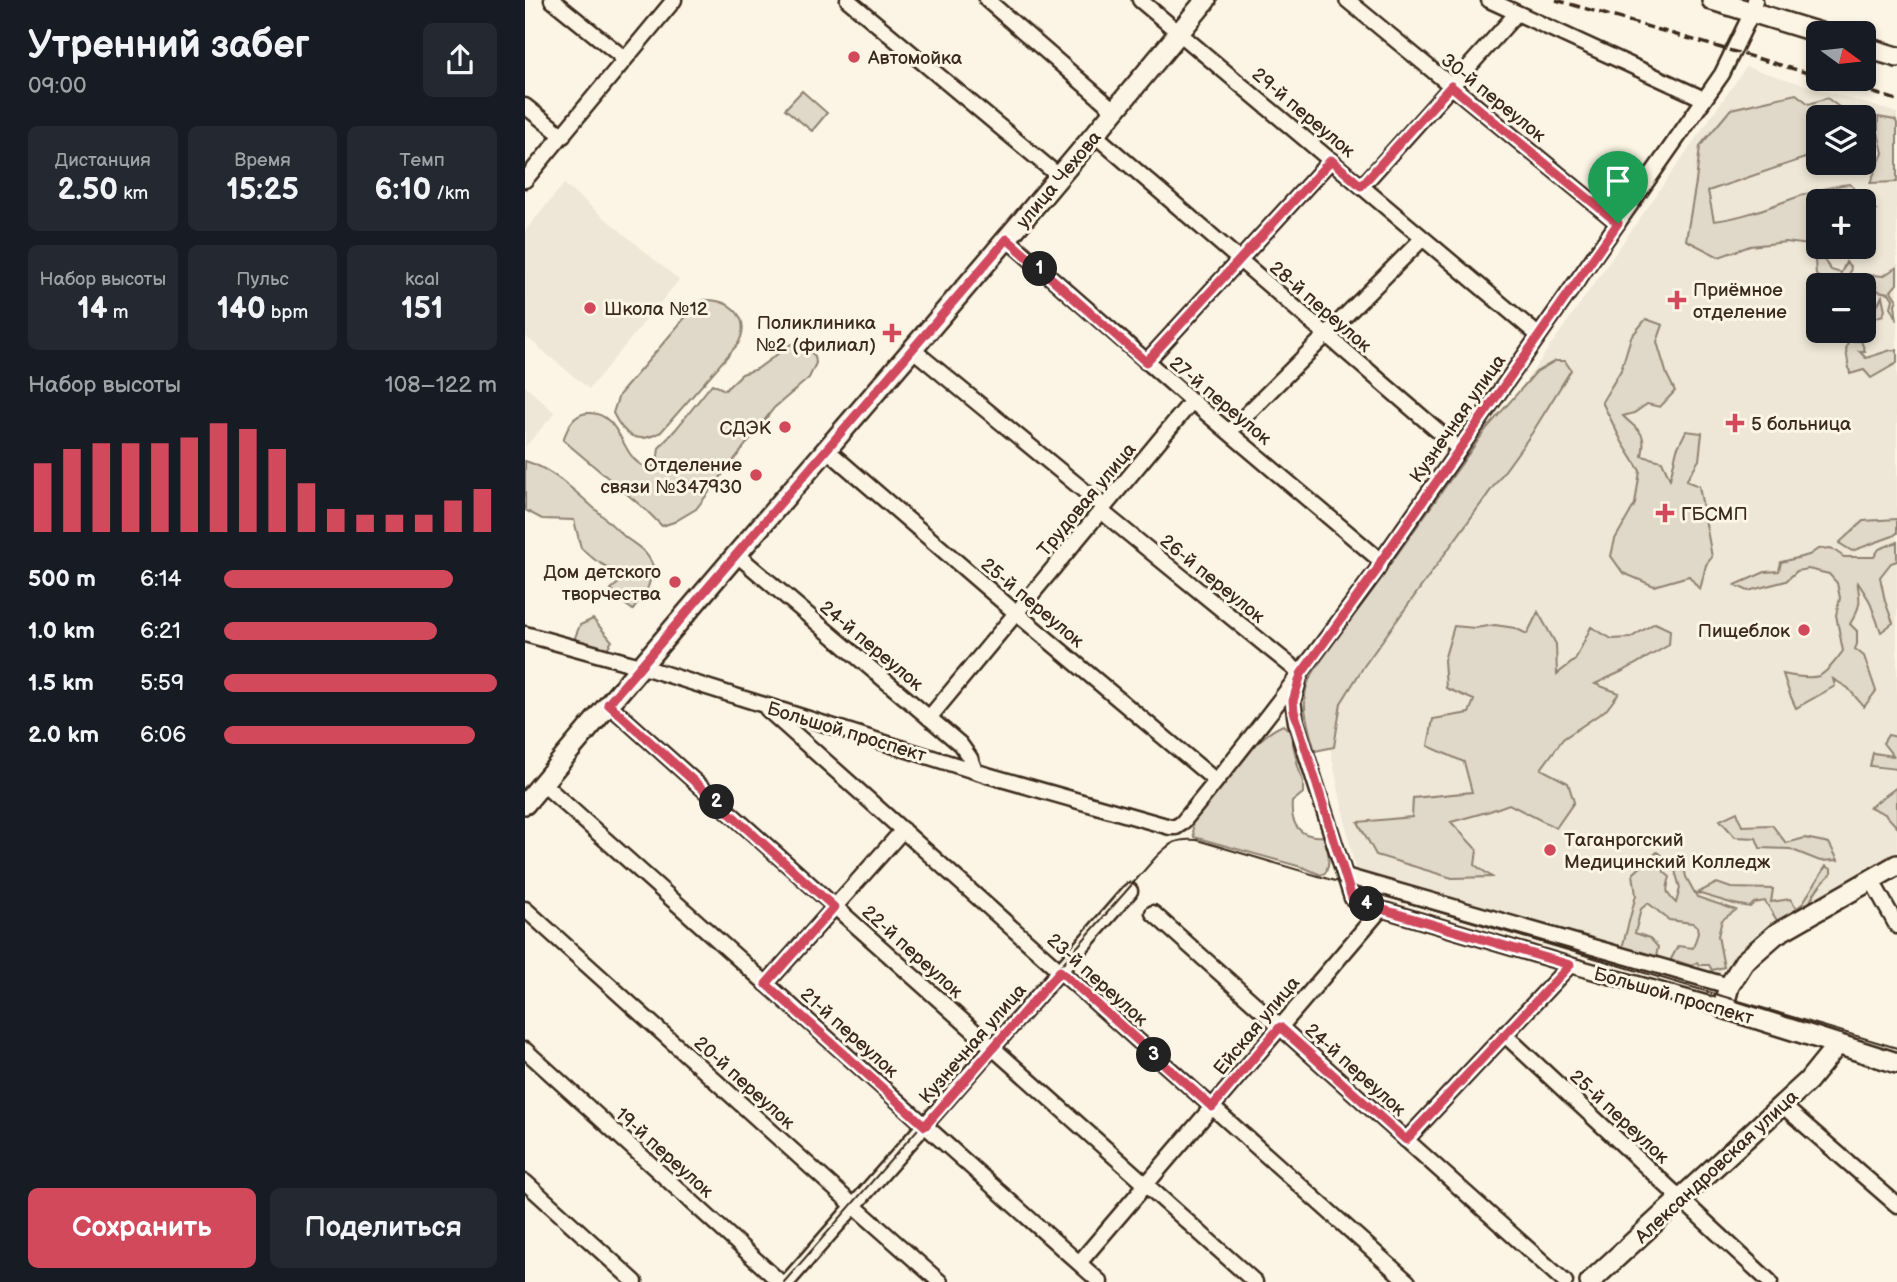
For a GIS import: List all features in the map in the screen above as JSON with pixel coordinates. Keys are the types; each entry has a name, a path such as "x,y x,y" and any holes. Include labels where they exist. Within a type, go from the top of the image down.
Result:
{"main road":[{"name":"улица Чехова","path":"525,804 1095,136 1206,0"},
{"path":"1712,0 1753,6 1806,28"},
{"path":"1876,51 1897,57"},
{"path":"1723,1008 1729,986 1744,962 1776,934 1897,865"},
{"name":"Большой проспект","path":"1723,1008 1897,1063"},
{"name":"Александровская улица","path":"1590,1282 1808,1081 1838,1044"}],"street":[{"path":"552,0 625,59"},
{"path":"525,180 674,0"},
{"path":"848,0 1060,177"},
{"path":"987,0 1115,111"},
{"name":"29-й переулок","path":"1140,0 1538,335"},
{"name":"30-й переулок","path":"1347,0 1618,223"},
{"path":"1489,0 1704,99"},
{"name":"Кузнечная улица","path":"1170,828 1182,823 1216,781 1301,674 1377,570 1722,74 1753,6"},
{"path":"1361,186 1517,13"},
{"path":"525,106 563,136"},
{"name":"28-й переулок","path":"1095,136 1459,449"},
{"path":"1146,362 1331,160"},
{"path":"1229,432 1423,238"},
{"name":"27-й переулок","path":"1007,239 1146,362 1381,561"},
{"name":"26-й переулок","path":"912,349 1301,674"},
{"name":"Трудовая улица","path":"929,718 1192,401"},
{"name":"25-й переулок","path":"826,449 1216,781"},
{"name":"24-й переулок","path":"736,554 960,744 975,771"},
{"name":"Большой проспект","path":"525,634 640,666 975,771 1170,828"},
{"name":"Большой проспект","path":"1301,674 1293,701 1296,722 1352,898 1381,909 1723,1008"},
{"name":"22-й переулок","path":"608,704 1255,1282"},
{"name":"23-й переулок","path":"762,704 1408,1282"},
{"path":"1266,717 1282,712 1296,722"},
{"name":"21-й переулок","path":"542,783 1100,1282"},
{"path":"766,984 902,830"},
{"name":"Большой проспект","path":"1345,876 1729,986"},
{"path":"1871,879 1897,926"},
{"name":"Кузнечная улица","path":"787,1282 1130,891"},
{"name":"20-й переулок","path":"525,909 940,1282"},
{"name":"Ейская улица","path":"1079,1263 1381,909"},
{"name":"24-й переулок","path":"1153,913 1565,1282"},
{"path":"1406,1140 1570,965"},
{"name":"25-й переулок","path":"1505,1035 1770,1282"},
{"name":"19-й переулок","path":"525,1050 780,1282"},
{"path":"1782,1105 1897,1206"},
{"path":"525,1182 635,1282"}],"shaded area":[{"name":"ГБСМП","path":"1746,67 1806,85 1806,91 1825,91 1871,105 1806,105 1806,175 1876,175 1876,107 1897,113 1897,858 1771,931 1711,980 1357,879 1316,680"},
{"path":"802,91 827,113 812,131 785,109"},
{"path":"1796,94 1809,104 1827,98 1836,105 1806,105 1806,158 1708,191 1714,221 1748,214 1806,194 1806,245 1786,242 1750,246 1719,257 1686,240 1700,146 1731,109"},
{"path":"1878,117 1895,120 1897,123 1897,182 1870,183 1876,175 1883,153"},
{"name":"Школа №12","path":"564,184 679,280 589,389 525,336 525,231"},
{"path":"1850,184 1855,189 1824,189 1833,187"},
{"path":"1815,260 1824,260 1831,270 1841,273 1816,273"},
{"path":"1846,262 1851,267 1850,273 1841,273"},
{"path":"1897,267 1897,284 1891,291 1897,300 1897,321 1891,307 1893,299 1889,293 1878,291 1876,286 1876,275 1883,276"},
{"path":"1882,296 1885,310 1883,315 1876,318 1876,305"},
{"path":"704,300 723,303 741,318 742,335 738,344 661,432 645,438 632,436 622,428 613,413 619,395 694,307"},
{"path":"1646,319 1663,325 1657,342 1675,391 1660,407 1647,404 1634,413 1623,416 1642,437 1642,456 1662,461 1670,479 1677,449 1686,431 1702,433 1699,460 1686,481 1699,486 1712,557 1706,565 1700,590 1689,576 1654,586 1623,573 1611,556 1615,539 1635,504 1640,471 1602,402 1621,370 1631,337"},
{"path":"1848,343 1862,343 1865,351 1859,351 1866,358 1897,350 1897,363 1871,378 1864,370 1850,374 1846,350"},
{"path":"791,344 805,347 815,356 816,363 809,378 774,408 696,509 674,522 662,526 563,440 569,426 578,416 597,414 611,423 633,458 647,469 657,464 659,448 712,384 725,390 742,374 757,369"},
{"path":"1555,361 1565,361 1571,370 1532,433 1364,666 1341,703 1334,747 1315,751 1305,706 1306,688 1313,673 1487,428 1536,372"},
{"path":"525,386 555,413 525,447"},
{"path":"525,461 551,473 564,483 647,556 654,568 648,587 633,610 611,589 621,581 612,570 581,548 574,520 542,519 525,510"},
{"path":"1897,519 1897,533 1893,536 1852,551 1839,543 1863,521"},
{"path":"1897,542 1897,561 1891,563 1880,577 1893,623 1881,632 1869,600 1857,581 1859,604 1850,624 1857,631 1855,649 1864,656 1876,691 1864,707 1848,688 1833,679 1835,686 1796,708 1783,674 1819,676 1843,651 1836,615 1840,598 1837,583 1829,574 1808,569 1797,571 1786,581 1748,591 1735,585 1765,572 1779,571 1781,562 1809,555 1818,549 1831,548 1844,557 1874,557 1879,549"},
{"path":"1538,612 1556,644 1557,674 1575,660 1591,627 1612,639 1630,638 1655,623 1670,630 1669,645 1595,684 1619,693 1607,709 1563,739 1541,769 1568,783 1574,802 1556,828 1509,804 1451,822 1477,850 1475,865 1492,877 1452,878 1376,855 1358,822 1412,817 1413,798 1472,792 1464,762 1428,746 1433,719 1469,713 1474,700 1446,688 1444,660 1454,626 1475,628 1495,625 1515,628 1527,634"},
{"path":"593,619 612,641 605,651 574,640 580,625"},
{"path":"1283,725 1290,731 1303,782 1303,793 1292,802 1293,817 1303,832 1323,836 1328,863 1326,872 1321,875 1305,868 1194,837 1192,823 1257,743"},
{"path":"1888,735 1897,737 1897,769 1870,766 1873,753 1893,756 1883,743"},
{"path":"1897,787 1897,827 1885,814 1870,807"},
{"path":"1737,812 1742,826 1772,825 1786,843 1805,838 1829,843 1838,860 1820,861 1790,849 1760,848 1756,838 1735,837 1720,820"},
{"path":"1657,852 1667,860 1664,872 1670,877 1667,891 1676,903 1680,888 1672,860 1683,863 1686,877 1697,897 1736,910 1722,920 1718,936 1724,967 1712,970 1709,965 1700,965 1697,962 1692,966 1677,961 1679,968 1671,965 1670,961 1678,946 1693,948 1698,933 1697,926 1669,920 1648,903 1641,909 1635,933 1650,938 1658,947 1655,962 1636,950 1621,952 1636,895 1633,874"},
{"path":"1826,866 1831,869 1831,874 1814,893 1805,917 1783,918 1778,922 1765,901 1754,903 1750,907 1697,893 1717,883 1731,888 1773,889 1771,902 1790,899 1797,908"}],"tram line":[{"path":"784,1282 1156,857 1178,841 1197,840 1897,1048"}],"railway":[{"path":"1556,0 1806,73"},
{"path":"1868,91 1897,100"}],"place":[{"name":"Автомойка","path":"854,57"},
{"name":"Приёмное отделение","path":"1677,300"},
{"name":"Школа №12","path":"590,308"},
{"name":"Поликлиника №2 (филиал)","path":"892,333"},
{"name":"5 больница","path":"1735,423"},
{"name":"СДЭК","path":"785,427"},
{"name":"Отделение связи №347930","path":"756,475"},
{"name":"ГБСМП","path":"1665,513"},
{"name":"Дом детского творчества","path":"675,582"},
{"name":"Пищеблок","path":"1804,630"},
{"name":"Таганрогский Медицинский Колледж","path":"1550,850"}],"route":[{"path":"1451,86 1618,223 1377,570 1301,674 1296,688 1293,701 1296,722 1352,898 1570,965 1406,1140 1280,1027 1212,1107 1060,971 925,1126 766,984 834,907 608,704 1007,239 1146,362 1331,160 1361,186 1451,86"}]}
